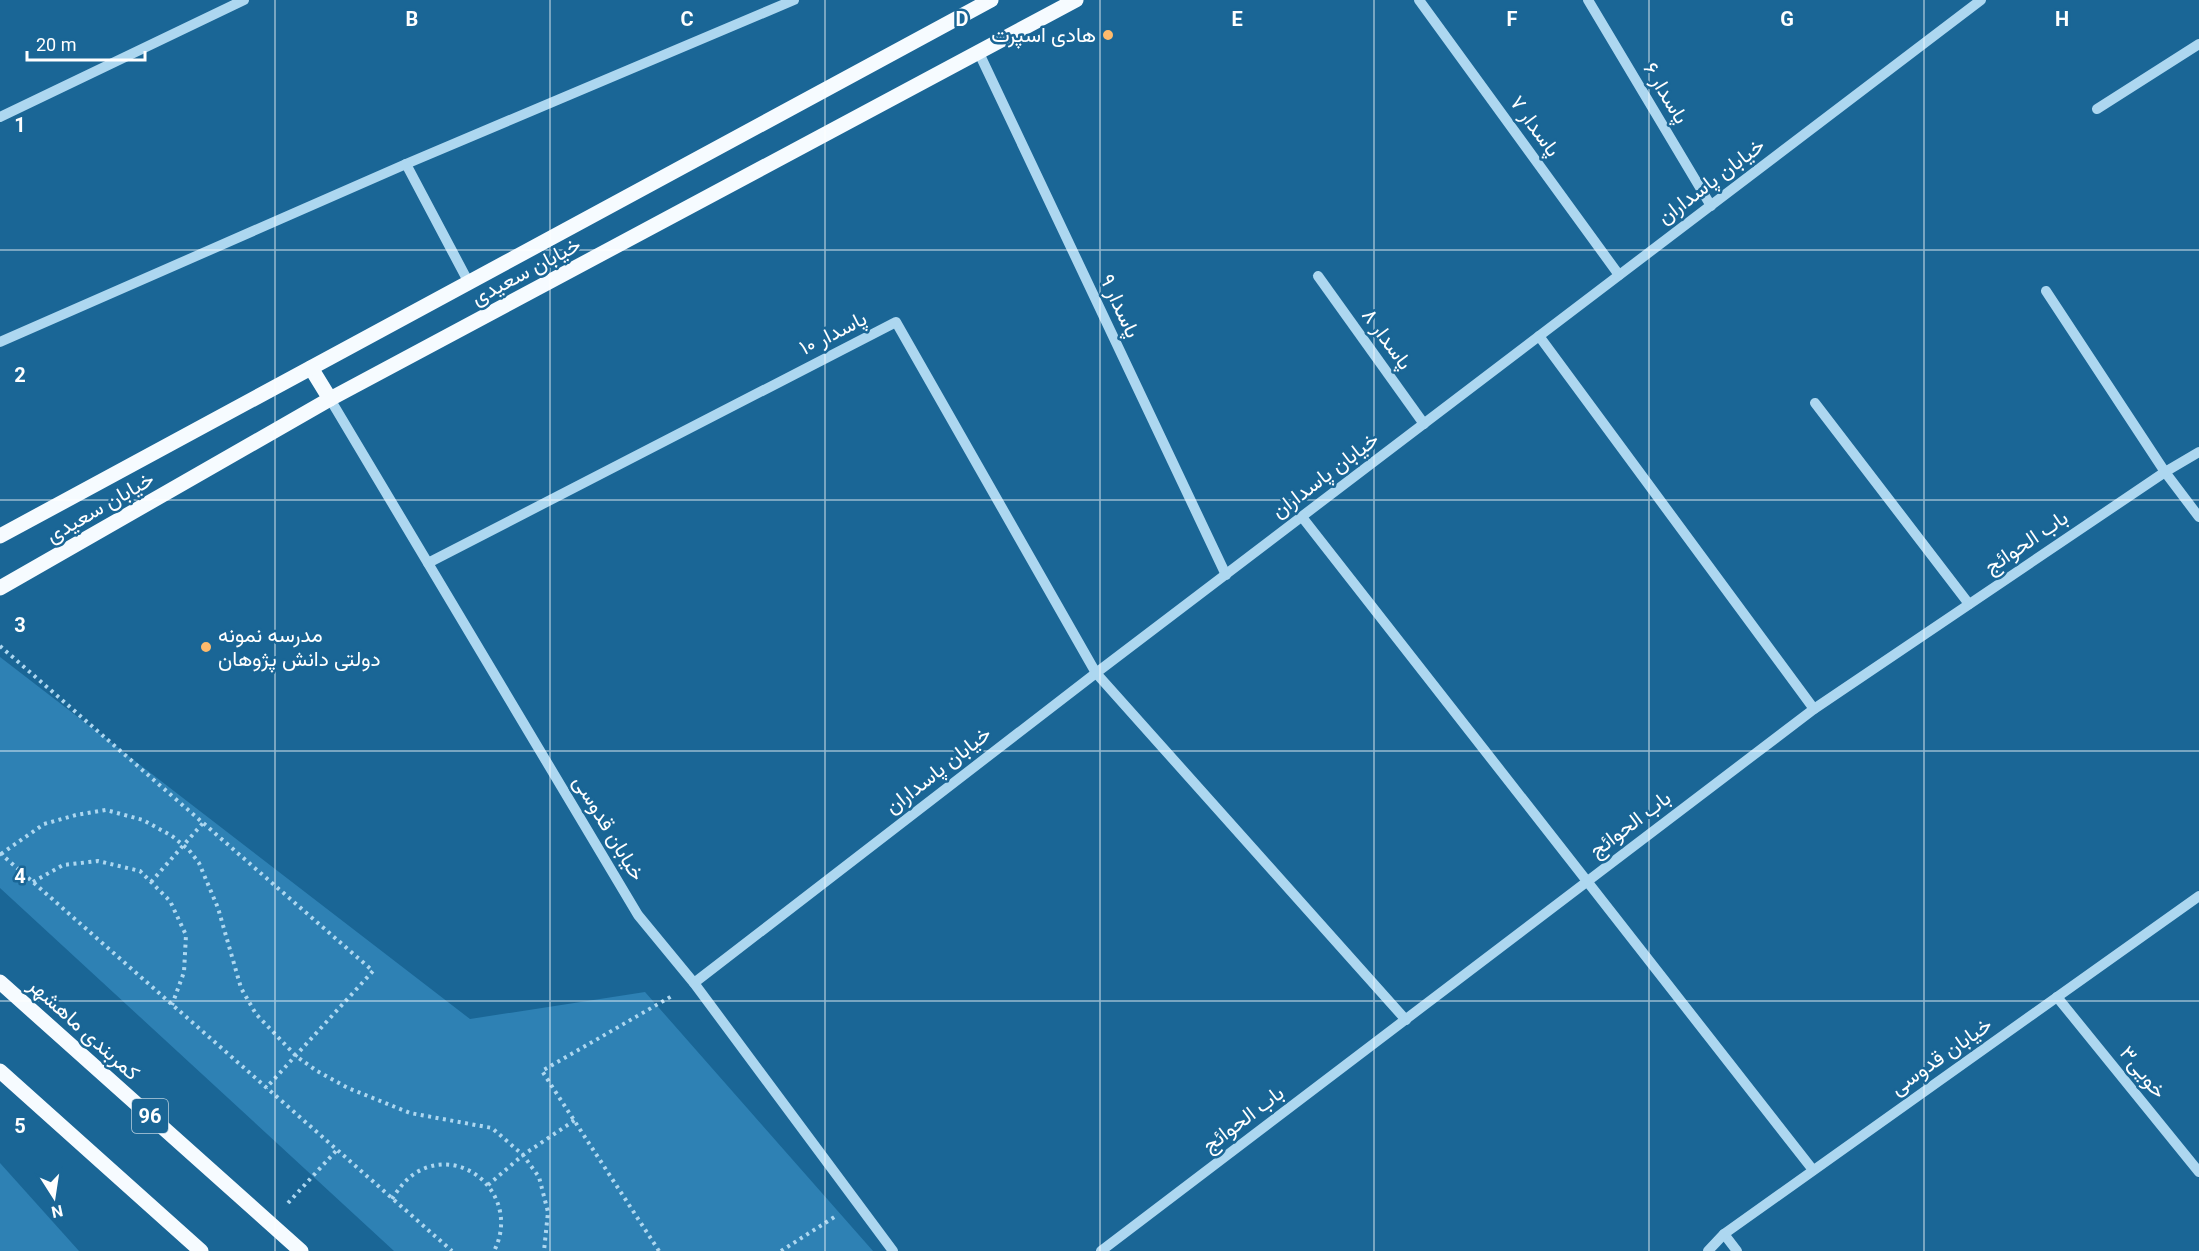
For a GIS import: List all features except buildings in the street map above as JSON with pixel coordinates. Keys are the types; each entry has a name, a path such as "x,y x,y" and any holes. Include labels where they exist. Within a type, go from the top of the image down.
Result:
{"main road":[{"name":"خیابان سعیدی","path":"0,536 991,0"},
{"name":"خیابان سعیدی","path":"0,588 330,399 1076,0"},
{"path":"311,368 330,399"},
{"name":"کمربندی ماهشهر","path":"0,982 301,1251"},
{"path":"0,1071 201,1251"}],"street":[{"path":"0,117 244,0"},
{"path":"0,342 406,164 794,0"},
{"name":"پاسدار ۷","path":"1419,0 1619,275"},
{"name":"پاسدار ۶","path":"1588,0 1711,206"},
{"name":"خیابان پاسداران","path":"694,983 1096,673 1981,0"},
{"path":"2097,110 2199,44"},
{"name":"پاسدار ۹","path":"979,53 1226,575"},
{"path":"406,164 469,283"},
{"name":"پاسدار ۸","path":"1318,276 1424,424"},
{"path":"2046,291 2165,472 2199,517"},
{"name":"پاسدار ۱۰","path":"428,563 896,322 1096,673"},
{"path":"1539,336 1814,709"},
{"name":"خیابان قدوسی","path":"330,399 638,915 694,983 892,1251"},
{"path":"1815,403 1969,604"},
{"name":"باب الحوائج","path":"1101,1251 1814,709 2165,472 2199,452"},
{"path":"1302,517 1813,1170"},
{"path":"1096,673 1406,1020"},
{"name":"خیابان قدوسی","path":"1708,1251 1724,1234 2199,896"},
{"name":"خویی۳","path":"2057,997 2199,1172"},
{"path":"1724,1234 1737,1251"}],"path":[{"path":"0,646 373,971 266,1088"},
{"path":"452,1251 1,853 44,824 106,810 143,820 172,836 199,863 218,908 229,949 246,996 256,1014 296,1056 348,1088 410,1113 492,1128 523,1155 539,1177 548,1212 544,1251"},
{"path":"151,882 203,823"},
{"path":"33,882 63,866 98,861 140,871 170,901 186,935 184,972 172,1005"},
{"path":"659,1251 542,1071 694,983"},
{"path":"488,1185 523,1155 575,1120"},
{"path":"270,1223 336,1151"},
{"path":"392,1199 403,1183 418,1172 436,1166 455,1166 473,1173 488,1185 499,1202 502,1221 499,1241 494,1251"},
{"path":"781,1251 857,1203"}],"shaded area":[{"path":"0,657 470,1019 645,992 873,1251 394,1251 0,888"},
{"path":"0,1163 79,1251 0,1251"}],"place":[{"name":"هادی اسپرت","path":"1108,35"},
{"name":"مدرسه نمونه دولتی دانش پژوهان","path":"206,647"}]}
